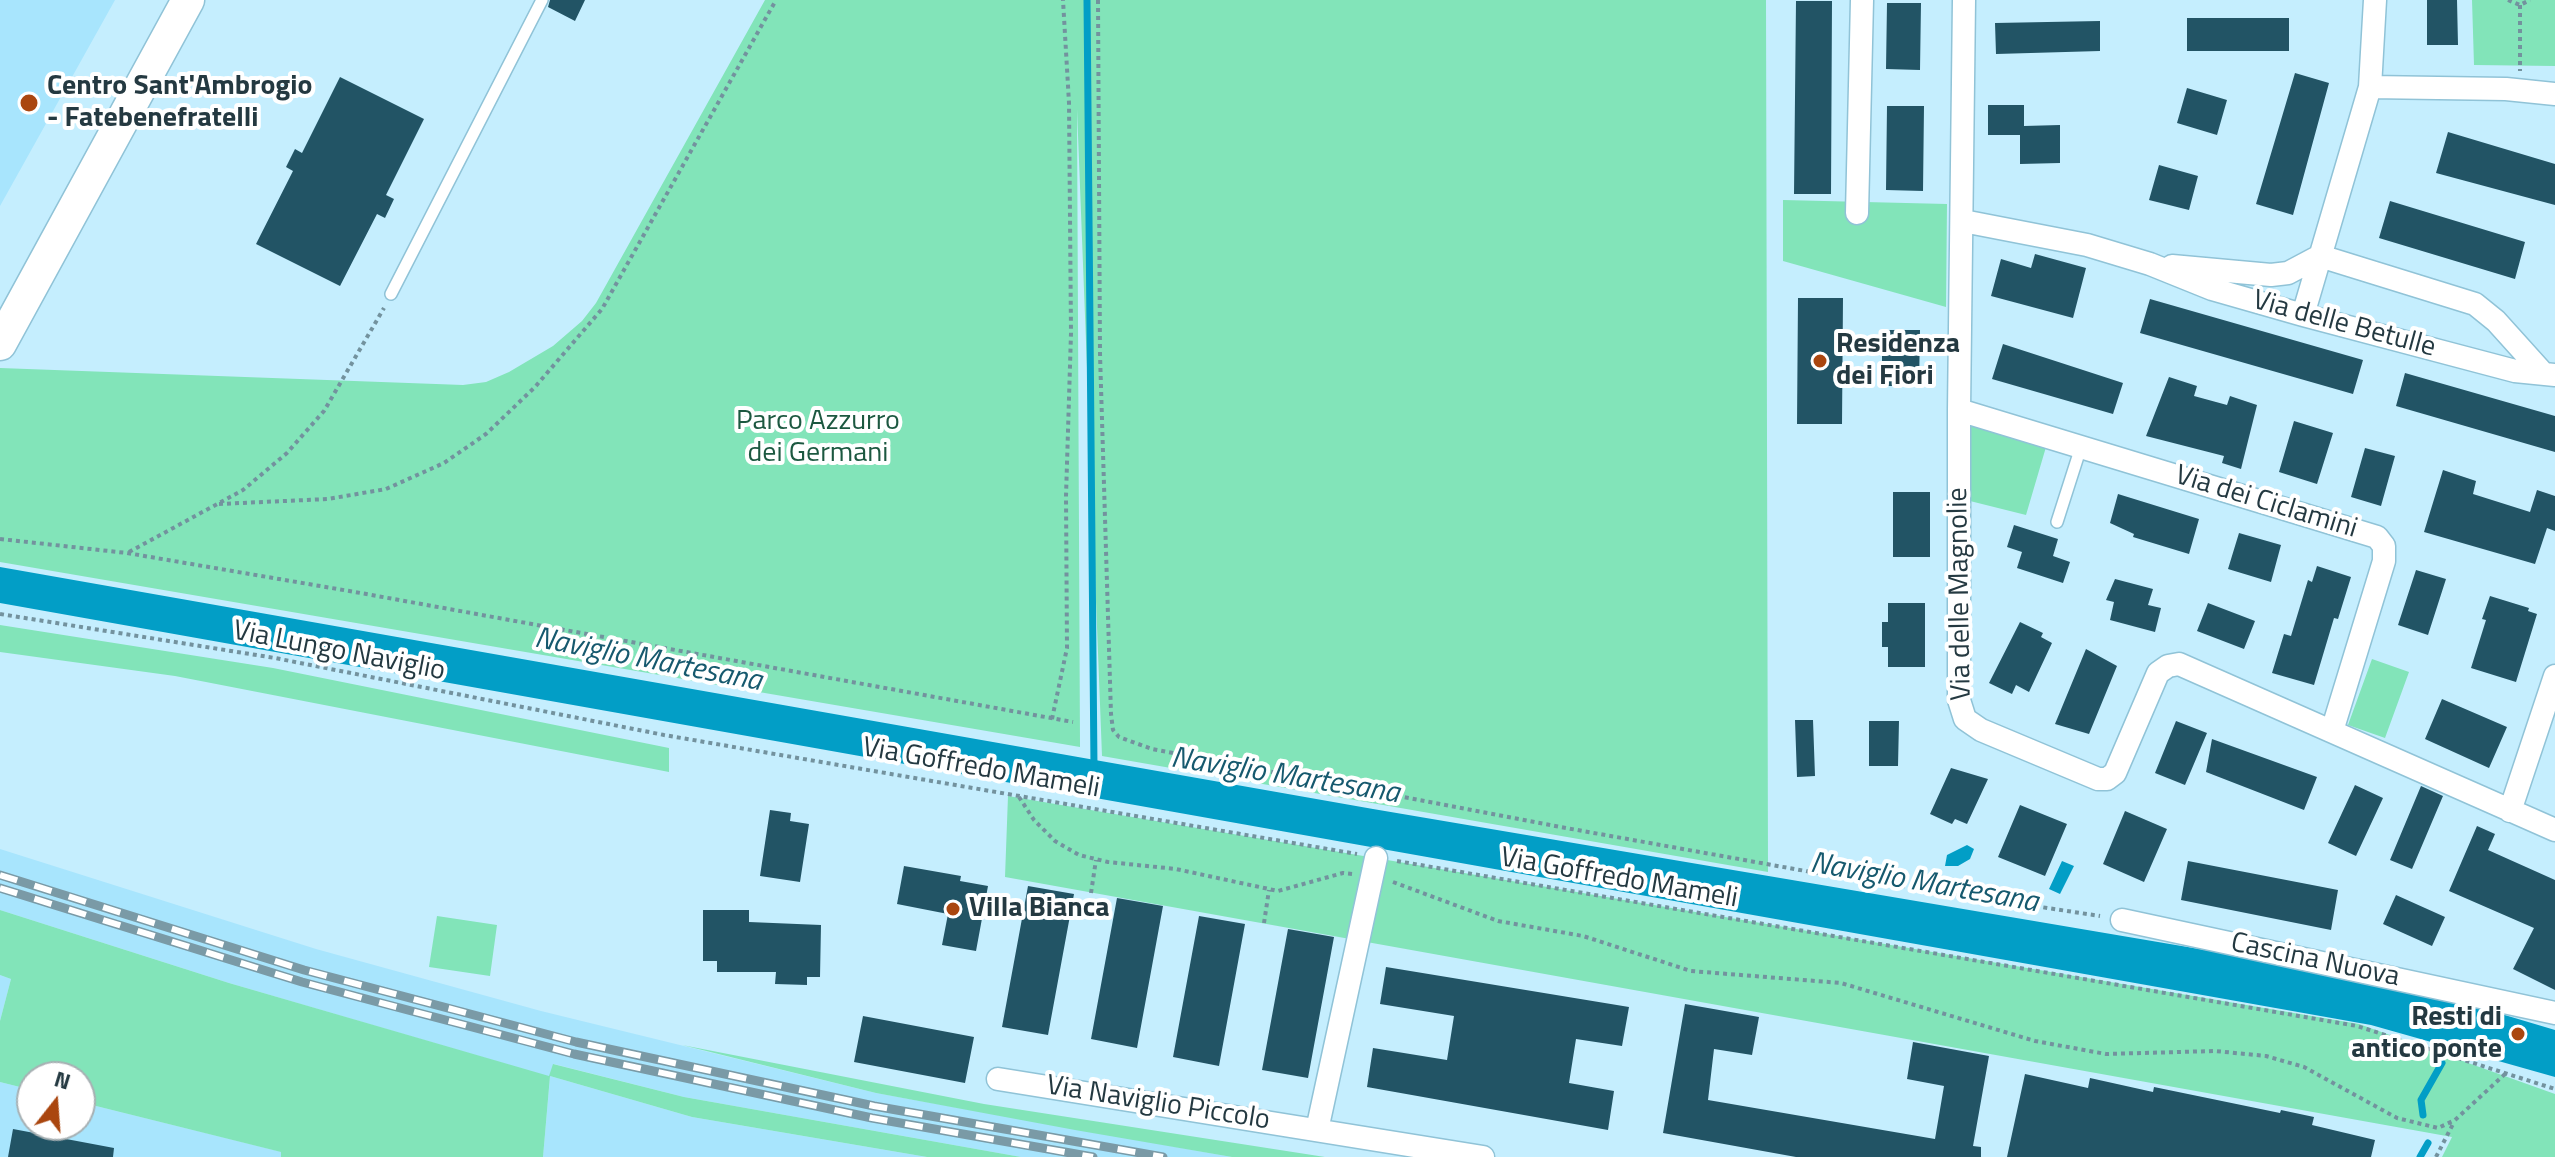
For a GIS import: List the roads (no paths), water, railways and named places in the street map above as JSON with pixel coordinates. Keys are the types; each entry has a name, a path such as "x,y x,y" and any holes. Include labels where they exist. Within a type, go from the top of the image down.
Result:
{"main road":[{"path":"0,344 188,0"}],"street":[{"path":"1857,213 1862,0"},
{"name":"Via delle Magnolie","path":"1964,0 1959,410 1961,712 1970,724 2094,778 2107,779 2115,773 2158,673 2168,666 2179,664 2555,830"},
{"path":"2303,315 2370,87 2375,0"},
{"path":"2370,87 2521,90 2555,94"},
{"name":"Via delle Betulle","path":"1963,221 2076,242 2150,264 2195,284 2303,315 2519,373 2548,374"},
{"name":"Via delle Betulle","path":"2150,264 2271,275 2288,273 2320,256 2475,304 2548,374"},
{"name":"Via dei Ciclamini","path":"1959,410 2364,532 2381,542 2384,561 2332,731"},
{"path":"2510,811 2555,676"},
{"path":"1317,1130 1374,867"},
{"name":"Cascina Nuova","path":"2122,920 2555,1013"},
{"name":"Via Naviglio Piccolo","path":"998,1079 1483,1157"}],"lane":[{"path":"391,294 542,0"},
{"path":"2057,522 2081,447"}],"waterway":[{"path":"1087,0 1094,766"},
{"path":"2423,1115 2421,1100 2442,1063"},
{"path":"2420,1157 2428,1143"}],"railway":[{"path":"0,875 304,970 576,1042 874,1106 1163,1157"},
{"path":"0,888 302,982 574,1054 872,1118 1093,1157"}],"place":[{"name":"Centro Sant'Ambrogio - Fatebenefratelli","path":"29,103"},
{"name":"Residenza dei Fiori","path":"1820,361"},
{"name":"Villa Bianca","path":"953,909"},
{"name":"Resti di antico ponte","path":"2518,1034"}],"park label":[{"name":"Parco Azzurro dei Germani","path":"818,438"}],"water label":[{"name":"Naviglio Martesana","path":"648,661"},
{"name":"Naviglio Martesana","path":"1285,777"},
{"name":"Naviglio Martesana","path":"1924,884"}]}
